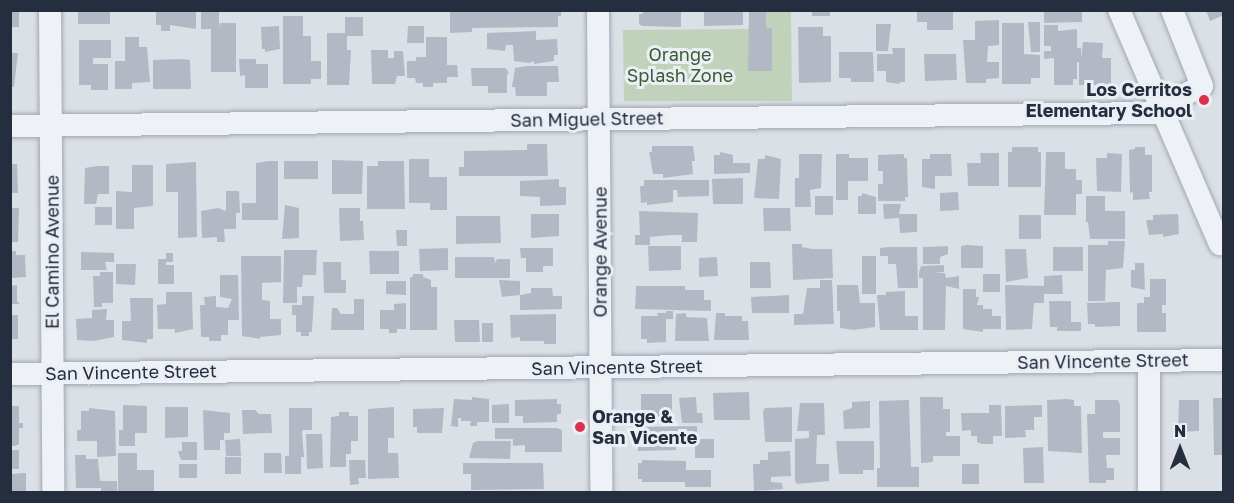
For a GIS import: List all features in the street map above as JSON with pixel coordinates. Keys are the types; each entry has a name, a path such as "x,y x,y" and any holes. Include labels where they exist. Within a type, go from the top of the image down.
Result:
{"street":[{"name":"El Camino Avenue","path":"50,10 53,492"},
{"name":"Orange Avenue","path":"598,10 601,492"},
{"path":"1119,10 1220,244"},
{"path":"1162,110 1202,86 1172,10"},
{"name":"San Miguel Street","path":"10,126 1162,110"},
{"name":"San Vincente Street","path":"10,374 1224,360"},
{"path":"1149,361 1149,492"}],"green space":[{"name":"Orange Splash Zone","path":"749,11 791,11 792,101 624,101 623,30 749,29"}],"building":[{"path":"10,10 19,11 19,27 10,27"},
{"path":"78,10 110,10 110,24 78,24"},
{"path":"156,10 196,10 196,29 170,25 170,31 161,31 161,25 156,25"},
{"path":"219,10 219,28 220,23 236,23 236,72 211,72 211,29 201,29 201,11"},
{"path":"450,10 558,10 561,16 558,16 558,27 472,28 472,32 450,33"},
{"path":"643,10 681,12 681,27 642,26 639,24 639,14 643,14"},
{"path":"704,10 743,10 743,25 704,26"},
{"path":"749,10 766,10 766,28 772,28 772,71 748,71"},
{"path":"812,10 830,10 830,16 812,16"},
{"path":"917,10 953,10 953,30 927,30 927,22 917,22"},
{"path":"1044,10 1082,10 1082,22 1044,23"},
{"path":"1206,10 1224,10 1224,15 1210,21"},
{"path":"283,16 303,16 303,36 311,36 311,61 321,61 321,79 311,79 311,84 283,84"},
{"path":"345,17 363,17 363,36 347,36 347,50 351,50 349,85 327,85 327,33 345,33"},
{"path":"999,20 999,45 988,46 987,62 999,62 999,78 986,79 986,83 966,83 963,40 975,40 975,21"},
{"path":"1028,22 1040,22 1040,52 1031,52"},
{"path":"1002,23 1024,23 1024,54 1040,55 1040,78 1031,78 1031,84 1002,84"},
{"path":"876,24 891,24 888,51 876,51"},
{"path":"1044,25 1058,25 1058,31 1077,29 1077,48 1081,48 1081,59 1083,42 1103,43 1102,58 1111,58 1111,85 1079,85 1079,62 1077,62 1077,79 1073,79 1073,85 1054,85 1054,58 1044,59 1044,51 1051,51 1051,46 1044,46"},
{"path":"279,26 280,49 265,52 265,49 262,49 261,27"},
{"path":"408,26 424,26 424,43 407,43"},
{"path":"798,27 823,27 823,36 831,36 831,82 799,83"},
{"path":"536,31 536,40 557,39 558,55 554,55 554,61 534,64 534,61 529,63 514,61 513,45 506,45 505,51 487,49 487,33"},
{"path":"125,37 139,37 139,47 147,47 150,82 132,83 132,89 115,89 115,61 125,61"},
{"path":"426,37 447,37 447,65 457,65 458,77 447,77 447,83 433,83 433,87 423,87 423,83 416,83 415,78 407,78 407,61 416,61 416,57 426,57"},
{"path":"79,40 111,40 111,58 93,58 93,64 108,64 108,90 91,90 91,85 79,85"},
{"path":"892,48 905,48 905,82 899,82 900,84 886,82 886,71 877,71 877,54 893,54"},
{"path":"371,50 388,50 388,58 394,58 394,51 403,51 405,76 397,76 395,84 372,84"},
{"path":"839,52 873,52 874,82 851,82 851,78 839,78"},
{"path":"10,53 18,53 14,87 10,87"},
{"path":"924,54 956,54 957,80 925,81"},
{"path":"239,59 256,59 256,64 268,64 268,88 245,88 245,75 240,76"},
{"path":"153,60 190,60 191,89 153,89"},
{"path":"558,66 559,82 547,82 547,96 516,96 515,87 512,87 515,68"},
{"path":"471,68 506,68 509,74 507,74 507,93 488,93 488,86 472,86"},
{"path":"527,144 547,144 548,176 459,176 459,167 464,167 464,151 527,150"},
{"path":"652,146 693,146 695,161 692,161 693,174 663,178 663,174 653,174 649,152 652,152"},
{"path":"1012,147 1038,147 1038,152 1041,152 1041,187 1008,187 1008,152 1012,152"},
{"path":"1135,147 1145,147 1145,155 1152,155 1150,199 1133,200 1133,192 1130,193 1129,150"},
{"path":"720,152 733,155 733,163 750,163 750,173 714,174 714,155 720,155"},
{"path":"1046,152 1065,152 1065,169 1076,169 1076,180 1082,180 1082,194 1076,194 1076,215 1044,215"},
{"path":"980,153 999,153 999,186 968,186 967,163 981,163"},
{"path":"1107,153 1122,154 1121,192 1097,191 1096,158 1107,158"},
{"path":"799,154 822,154 821,188 810,190 811,207 795,207 795,178 799,178"},
{"path":"836,154 849,154 849,158 868,158 868,181 848,181 848,200 836,200"},
{"path":"904,154 904,158 907,158 908,197 905,197 905,201 878,201 878,184 883,184 883,171 878,171 878,155"},
{"path":"930,154 951,154 952,176 935,176 935,189 922,187 922,159 930,159"},
{"path":"765,155 781,159 779,199 754,198 758,159 765,159"},
{"path":"409,159 429,159 429,177 447,177 447,210 430,210 430,203 409,203"},
{"path":"332,160 363,161 362,194 332,194"},
{"path":"278,161 278,220 242,220 242,203 256,203 256,163"},
{"path":"284,161 318,161 318,179 284,179"},
{"path":"378,161 404,161 405,209 367,209 367,166 378,166"},
{"path":"196,162 197,237 178,238 178,192 166,192 166,164"},
{"path":"10,164 17,164 18,193 10,193"},
{"path":"132,165 153,165 153,206 134,208 134,229 116,229 116,191 132,192"},
{"path":"109,166 109,194 98,194 96,204 84,204 85,168"},
{"path":"743,178 743,204 713,204 712,179"},
{"path":"559,179 559,187 566,187 566,205 540,206 540,197 520,196 520,181"},
{"path":"644,180 709,180 709,196 678,197 677,190 673,190 673,202 647,205 647,202 641,203 640,186 644,186"},
{"path":"226,191 239,191 240,213 236,213 236,229 224,229 225,242 217,242 217,237 202,238 201,211 218,208 226,211"},
{"path":"958,192 959,210 940,211 940,193"},
{"path":"862,193 876,197 876,214 858,214 858,196 862,196"},
{"path":"815,196 833,196 833,215 815,215"},
{"path":"1086,196 1105,196 1105,211 1125,211 1125,239 1090,239 1088,222 1086,222"},
{"path":"883,204 901,204 899,214 917,214 917,232 900,233 899,218 884,219"},
{"path":"285,205 299,208 299,238 282,239"},
{"path":"95,207 112,207 112,225 95,225"},
{"path":"10,208 19,208 18,242 10,242"},
{"path":"339,208 360,208 364,240 340,241"},
{"path":"763,208 790,208 791,231 764,231"},
{"path":"639,211 698,213 697,242 682,242 682,235 672,235 650,237 650,245 635,245 635,235 640,235"},
{"path":"531,214 559,214 559,236 531,238"},
{"path":"1178,214 1179,234 1163,237 1163,234 1149,235 1146,220 1153,220 1153,215"},
{"path":"1019,215 1041,215 1041,239 1019,239"},
{"path":"456,216 500,216 501,243 456,244"},
{"path":"396,230 407,230 407,246 397,246"},
{"path":"1108,241 1125,241 1123,268 1106,270 1105,301 1088,301 1088,245 1108,245"},
{"path":"792,244 802,244 802,247 812,249 832,249 833,278 793,280"},
{"path":"648,246 681,246 681,270 649,271"},
{"path":"948,246 948,254 940,257 940,264 923,264 923,247"},
{"path":"961,246 983,246 983,268 961,268"},
{"path":"917,247 918,288 898,288 896,264 888,264 888,256 880,256 880,248"},
{"path":"1053,247 1083,247 1083,271 1053,271"},
{"path":"448,248 448,270 420,271 419,249"},
{"path":"520,248 553,248 553,266 543,266 543,272 526,272 526,258 521,258"},
{"path":"1005,249 1026,249 1028,278 1006,282"},
{"path":"284,250 317,250 316,275 303,275 302,287 297,287 297,303 283,303"},
{"path":"11,251 16,251 16,255 25,255 26,277 10,278"},
{"path":"369,251 399,251 399,274 370,274"},
{"path":"81,252 114,253 114,262 105,262 107,270 81,270"},
{"path":"166,253 173,253 173,262 166,262 166,265 174,265 174,284 158,284 158,259 166,259"},
{"path":"241,256 281,256 281,282 262,283 262,300 270,301 270,319 281,319 281,335 260,337 260,339 242,336"},
{"path":"862,256 876,256 876,294 862,294"},
{"path":"455,257 494,257 495,263 497,259 510,259 510,278 455,278"},
{"path":"717,257 718,276 699,277 699,258"},
{"path":"323,262 341,262 341,280 346,280 346,293 324,293"},
{"path":"750,262 770,262 771,288 750,288"},
{"path":"1135,263 1144,263 1145,290 1131,287 1131,270 1135,270"},
{"path":"116,264 136,264 135,285 116,284"},
{"path":"944,265 944,272 933,273 945,273 946,278 959,276 959,289 946,286 945,330 923,330 923,278 919,278 919,272 921,266"},
{"path":"100,272 113,272 113,303 102,303 102,307 94,307 93,276 100,276"},
{"path":"413,274 423,274 423,277 431,280 431,287 437,287 437,330 410,330 410,277 413,277"},
{"path":"983,274 1000,274 1000,292 983,292"},
{"path":"220,275 238,275 239,320 228,320 228,335 221,335 221,341 209,341 209,337 201,337 200,305 205,305 204,297 216,296 216,307 228,308 232,299 220,297"},
{"path":"1062,275 1063,294 1044,294 1044,303 1034,303 1032,329 1006,330 1005,285 1044,286 1044,276"},
{"path":"1150,279 1166,279 1166,305 1162,305 1162,313 1166,313 1166,332 1137,332 1137,303 1144,303 1144,297 1150,297"},
{"path":"499,280 520,281 520,295 502,297"},
{"path":"820,280 832,280 834,324 794,325 794,314 803,314 807,288 820,288"},
{"path":"386,281 406,281 406,295 386,294"},
{"path":"17,285 17,301 20,304 10,304 10,286"},
{"path":"837,285 858,285 860,303 875,303 875,327 854,330 840,328 840,311 837,311"},
{"path":"636,286 685,286 685,290 704,290 704,300 711,300 711,311 635,309"},
{"path":"531,288 552,288 553,296 562,296 562,309 520,310 520,295 531,293"},
{"path":"963,289 976,289 976,297 979,297 977,305 983,305 983,309 992,309 992,316 1001,316 1001,329 983,329 983,332 963,329"},
{"path":"905,291 905,316 918,316 918,330 880,330 877,295"},
{"path":"166,292 192,292 193,329 175,333 175,329 158,329 157,305 166,304"},
{"path":"789,295 789,313 752,313 751,297"},
{"path":"302,296 314,296 312,332 309,332 309,336 301,336 301,332 296,332 296,315 292,315 292,305 302,305"},
{"path":"130,298 153,298 153,339 147,339 147,343 122,340 122,321 131,321"},
{"path":"354,299 364,299 364,330 331,330 332,308 337,308 341,314 354,314"},
{"path":"1049,301 1071,301 1071,322 1081,322 1081,331 1057,331 1057,327 1050,327"},
{"path":"1120,302 1120,326 1095,327 1095,324 1088,324 1087,303"},
{"path":"406,303 406,329 397,329 397,333 389,333 389,329 380,329 380,310 394,310 394,304"},
{"path":"107,309 106,320 114,320 114,337 94,341 77,340 76,319 92,318 92,310"},
{"path":"666,311 673,311 673,319 666,319 666,342 647,343 647,339 641,339 641,316 658,316 657,313 666,313"},
{"path":"686,313 686,317 707,318 709,341 675,341 676,314"},
{"path":"716,313 725,313 725,316 742,316 742,321 748,321 749,340 714,340"},
{"path":"556,314 556,344 544,344 544,341 520,341 520,337 511,338 510,315"},
{"path":"10,315 18,315 18,339 10,339"},
{"path":"454,320 479,320 480,342 455,342"},
{"path":"482,323 493,323 493,342 482,342"},
{"path":"749,392 750,420 714,420 713,393"},
{"path":"641,394 672,394 672,414 668,414 668,422 641,422"},
{"path":"472,397 489,399 489,422 477,422 477,426 470,426 471,421 461,421 461,418 458,418 458,427 451,426 454,399 472,400"},
{"path":"696,397 697,413 702,413 703,423 682,423 679,398"},
{"path":"920,397 943,397 943,409 950,409 950,432 946,432 946,436 960,436 960,456 933,456 933,462 921,463"},
{"path":"1213,398 1224,398 1224,455 1214,455"},
{"path":"557,399 557,404 561,404 561,414 557,414 557,422 523,423 523,416 515,416 515,400"},
{"path":"909,400 911,467 919,467 919,487 877,487 877,468 880,468 879,401"},
{"path":"1047,400 1074,400 1074,406 1081,406 1082,453 1048,451"},
{"path":"1095,400 1118,400 1120,405 1120,432 1103,432 1103,438 1120,438 1120,455 1106,455 1107,468 1114,468 1114,480 1106,480 1106,483 1089,483 1087,414 1095,414"},
{"path":"1179,400 1199,400 1199,431 1178,432"},
{"path":"870,401 870,428 844,429 843,411 852,408 852,402"},
{"path":"800,403 824,403 825,435 817,435 816,464 829,464 829,481 797,484 795,481 795,439 809,438 809,431 797,431"},
{"path":"509,404 509,423 492,423 492,405"},
{"path":"123,405 147,406 147,433 135,433 135,446 119,446 119,430 123,430"},
{"path":"989,405 1001,405 1002,436 993,436 993,444 982,444 977,442 977,436 971,436 971,430 962,431 961,413 989,413"},
{"path":"1042,405 1042,417 1034,417 1034,430 1025,430 1026,437 1005,438 1005,406"},
{"path":"10,406 19,406 19,423 23,423 23,428 19,428 19,444 15,446 10,446"},
{"path":"165,407 188,407 188,437 165,438"},
{"path":"394,407 394,438 388,438 388,453 398,453 399,478 368,479 368,409"},
{"path":"792,407 792,442 765,442 763,411 765,408"},
{"path":"89,408 115,411 116,456 97,457 97,441 77,441 77,430 81,430 81,411 89,411"},
{"path":"289,408 312,408 312,430 303,430 302,433 304,457 301,457 301,474 285,474 285,456 289,456"},
{"path":"444,408 442,433 417,433 417,427 413,427 413,409"},
{"path":"203,410 230,413 230,433 224,433 224,440 220,440 220,450 204,450"},
{"path":"242,410 271,414 272,433 243,434"},
{"path":"339,412 349,412 349,416 358,416 358,441 351,441 351,454 346,454 346,467 330,467 331,417 339,416"},
{"path":"697,426 697,435 691,436 692,444 676,444 676,450 638,451 638,427"},
{"path":"495,428 557,428 562,430 562,452 525,452 525,445 513,446 513,439 495,439"},
{"path":"306,434 322,434 323,468 307,469"},
{"path":"240,439 241,456 226,456 225,440"},
{"path":"695,439 714,439 714,458 695,458"},
{"path":"511,441 510,459 469,458 473,443"},
{"path":"836,441 874,441 874,470 863,470 863,474 839,474"},
{"path":"182,442 197,442 197,460 181,460 178,451 182,451"},
{"path":"1043,447 1044,483 1024,483 1023,448"},
{"path":"10,450 19,450 19,469 10,469"},
{"path":"790,451 791,476 771,477 771,482 782,483 783,489 754,491 753,464 760,464 760,460 768,460 768,452"},
{"path":"118,453 137,453 137,470 154,470 154,492 118,492"},
{"path":"264,453 281,453 282,473 264,473"},
{"path":"75,455 86,455 86,459 98,459 100,481 117,481 117,492 101,492 101,488 76,488"},
{"path":"225,457 241,457 241,474 225,474"},
{"path":"349,460 365,460 366,478 358,478 359,484 350,485"},
{"path":"642,460 686,461 686,470 711,470 711,487 685,487 685,482 642,482 642,479 638,479 638,463 642,463"},
{"path":"463,463 543,463 544,489 471,490 471,474 463,474"},
{"path":"179,464 197,464 197,478 179,478"},
{"path":"962,464 979,464 979,484 962,484"},
{"path":"26,473 26,492 10,492 10,474"}],"place":[{"name":"Los Cerritos Elementary School","path":"1204,100"},
{"name":"Orange & San Vicente","path":"580,427"}]}
